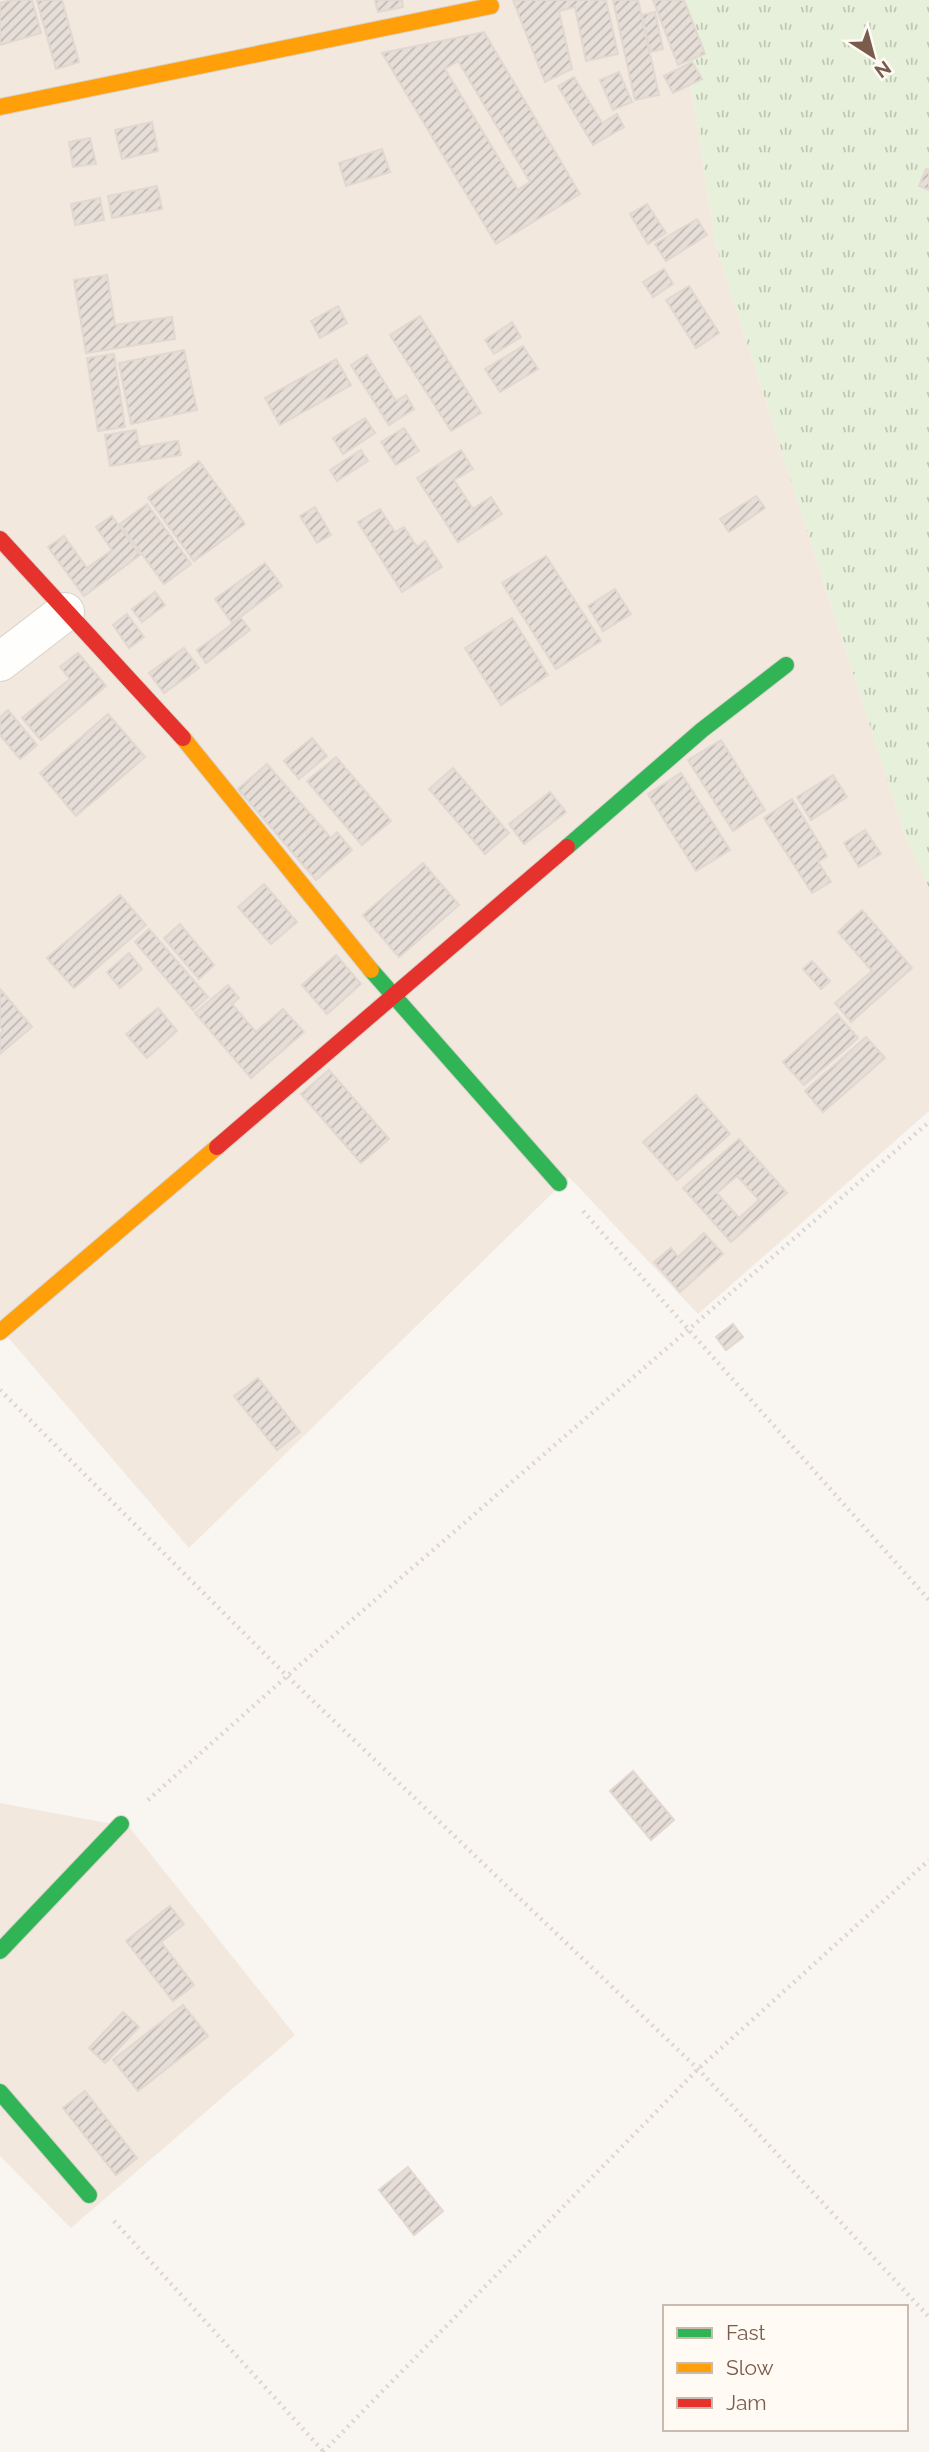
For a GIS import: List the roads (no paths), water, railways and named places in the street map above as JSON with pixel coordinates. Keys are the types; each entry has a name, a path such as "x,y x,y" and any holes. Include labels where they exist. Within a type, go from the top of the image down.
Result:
{"street":[{"path":"0,107 491,6"},
{"path":"0,540 173,726 393,998 559,1183"},
{"path":"0,662 65,612"},
{"path":"0,1332 393,998 702,730 786,666"},
{"path":"0,1951 121,1824"},
{"path":"0,2092 89,2195"}]}
